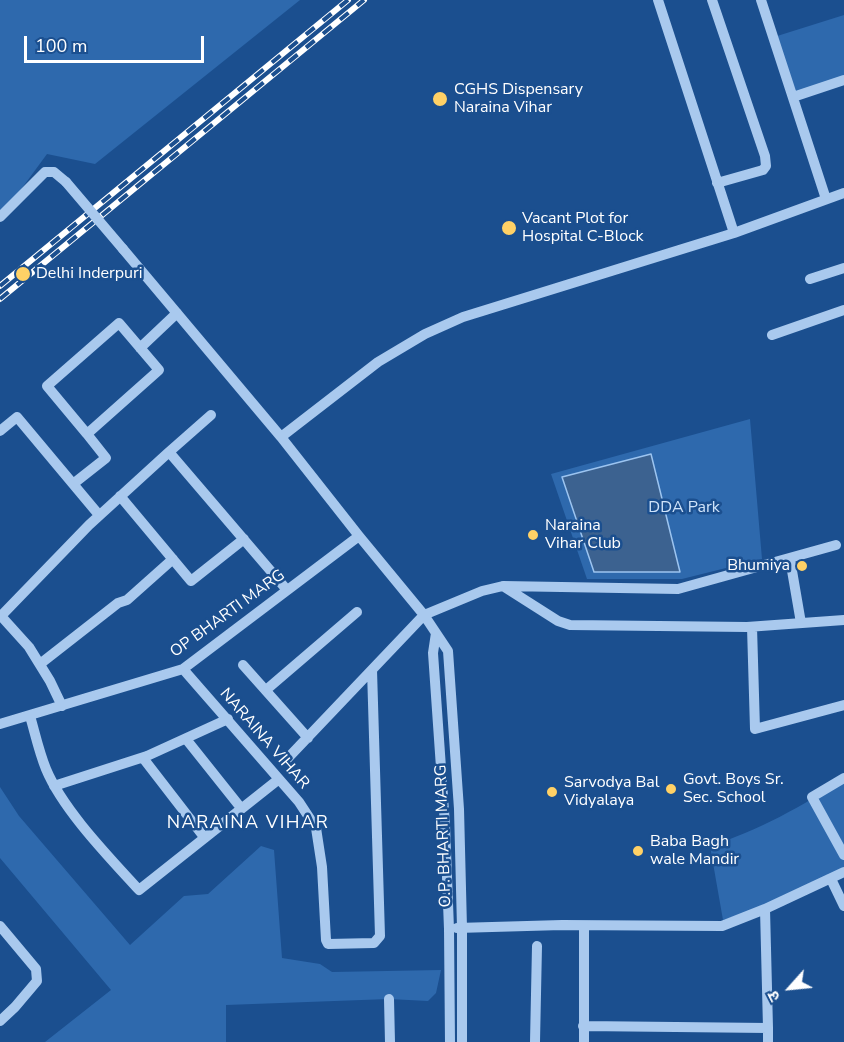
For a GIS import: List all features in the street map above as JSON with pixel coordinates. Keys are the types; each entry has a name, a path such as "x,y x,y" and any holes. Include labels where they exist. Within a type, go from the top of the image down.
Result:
{"street":[{"path":"658,0 734,233"},
{"path":"712,0 765,156 766,166 763,170 717,183"},
{"path":"761,0 826,199"},
{"path":"793,96 844,80"},
{"name":"O.P. BHARTI MARG","path":"0,217 45,172 54,172 66,182 281,437 424,615 448,651 459,809 462,1042"},
{"path":"281,437 378,362 424,334 463,317 734,233 844,193"},
{"path":"810,279 844,268"},
{"path":"772,335 844,310"},
{"path":"140,348 177,313"},
{"path":"73,484 106,458 47,386 119,323 159,370 87,434"},
{"path":"62,706 29,646 1,616 99,515 211,415"},
{"path":"0,431 17,417 99,515"},
{"path":"169,452 287,590"},
{"path":"120,496 191,581 244,539"},
{"name":"OP BHARTI MARG","path":"0,724 183,669 359,536"},
{"path":"287,759 424,615 482,591 503,586 678,589 790,560 836,545"},
{"path":"40,664 118,603 128,600 173,559"},
{"path":"790,560 801,623"},
{"path":"503,586 558,621 570,625 752,627 844,620"},
{"path":"266,690 357,612"},
{"path":"752,627 755,729 844,705"},
{"name":"O.P. BHARTI MARG","path":"436,633 433,654 449,928 450,1042"},
{"path":"243,664 308,738"},
{"name":"NARAINA VIHAR","path":"183,669 299,802 316,828 322,867 328,944 374,943 380,936 372,670"},
{"path":"30,716 45,768 54,786 68,808 139,890 279,780"},
{"path":"54,786 143,758 228,719"},
{"path":"186,739 241,808"},
{"path":"143,758 204,837"},
{"path":"844,778 812,796 844,855"},
{"path":"449,928 722,926 844,873"},
{"path":"831,879 844,906"},
{"path":"765,909 768,1042"},
{"path":"584,926 584,1042"},
{"path":"0,927 36,969 38,976 37,981 0,1021"},
{"path":"535,1042 537,946"},
{"path":"389,999 390,1042"},
{"path":"584,1026 768,1028"}],"green space":[{"path":"0,0 300,0 95,164 47,154 0,218"},
{"path":"844,15 844,80 793,97 774,37"},
{"name":"DDA Park","path":"750,419 762,559 682,579 587,579 551,474"},
{"path":"844,778 844,868 764,907 723,920 710,846 780,817"},
{"path":"0,787 19,816 130,945 184,896 208,894 261,846 274,850 282,958 320,964 332,972 441,970 436,993 428,1001 389,999 226,1005 226,1042 45,1042 111,990 0,858"}],"shaded area":[{"path":"651,454 680,572 594,572 562,477"}],"railway":[{"path":"0,286 348,0"},
{"path":"0,299 364,0"}],"place":[{"name":"CGHS Dispensary Naraina Vihar","path":"440,99"},
{"name":"Vacant Plot for Hospital C-Block","path":"509,228"},
{"name":"Delhi Inderpuri","path":"23,274"},
{"name":"Naraina Vihar Club","path":"533,535"},
{"name":"Bhumiya","path":"802,566"},
{"name":"Govt. Boys Sr. Sec. School","path":"671,789"},
{"name":"Sarvodya Bal Vidyalaya","path":"552,792"},
{"name":"Baba Bagh wale Mandir","path":"638,851"}],"district":[{"name":"NARAINA VIHAR","path":"248,824"}]}
